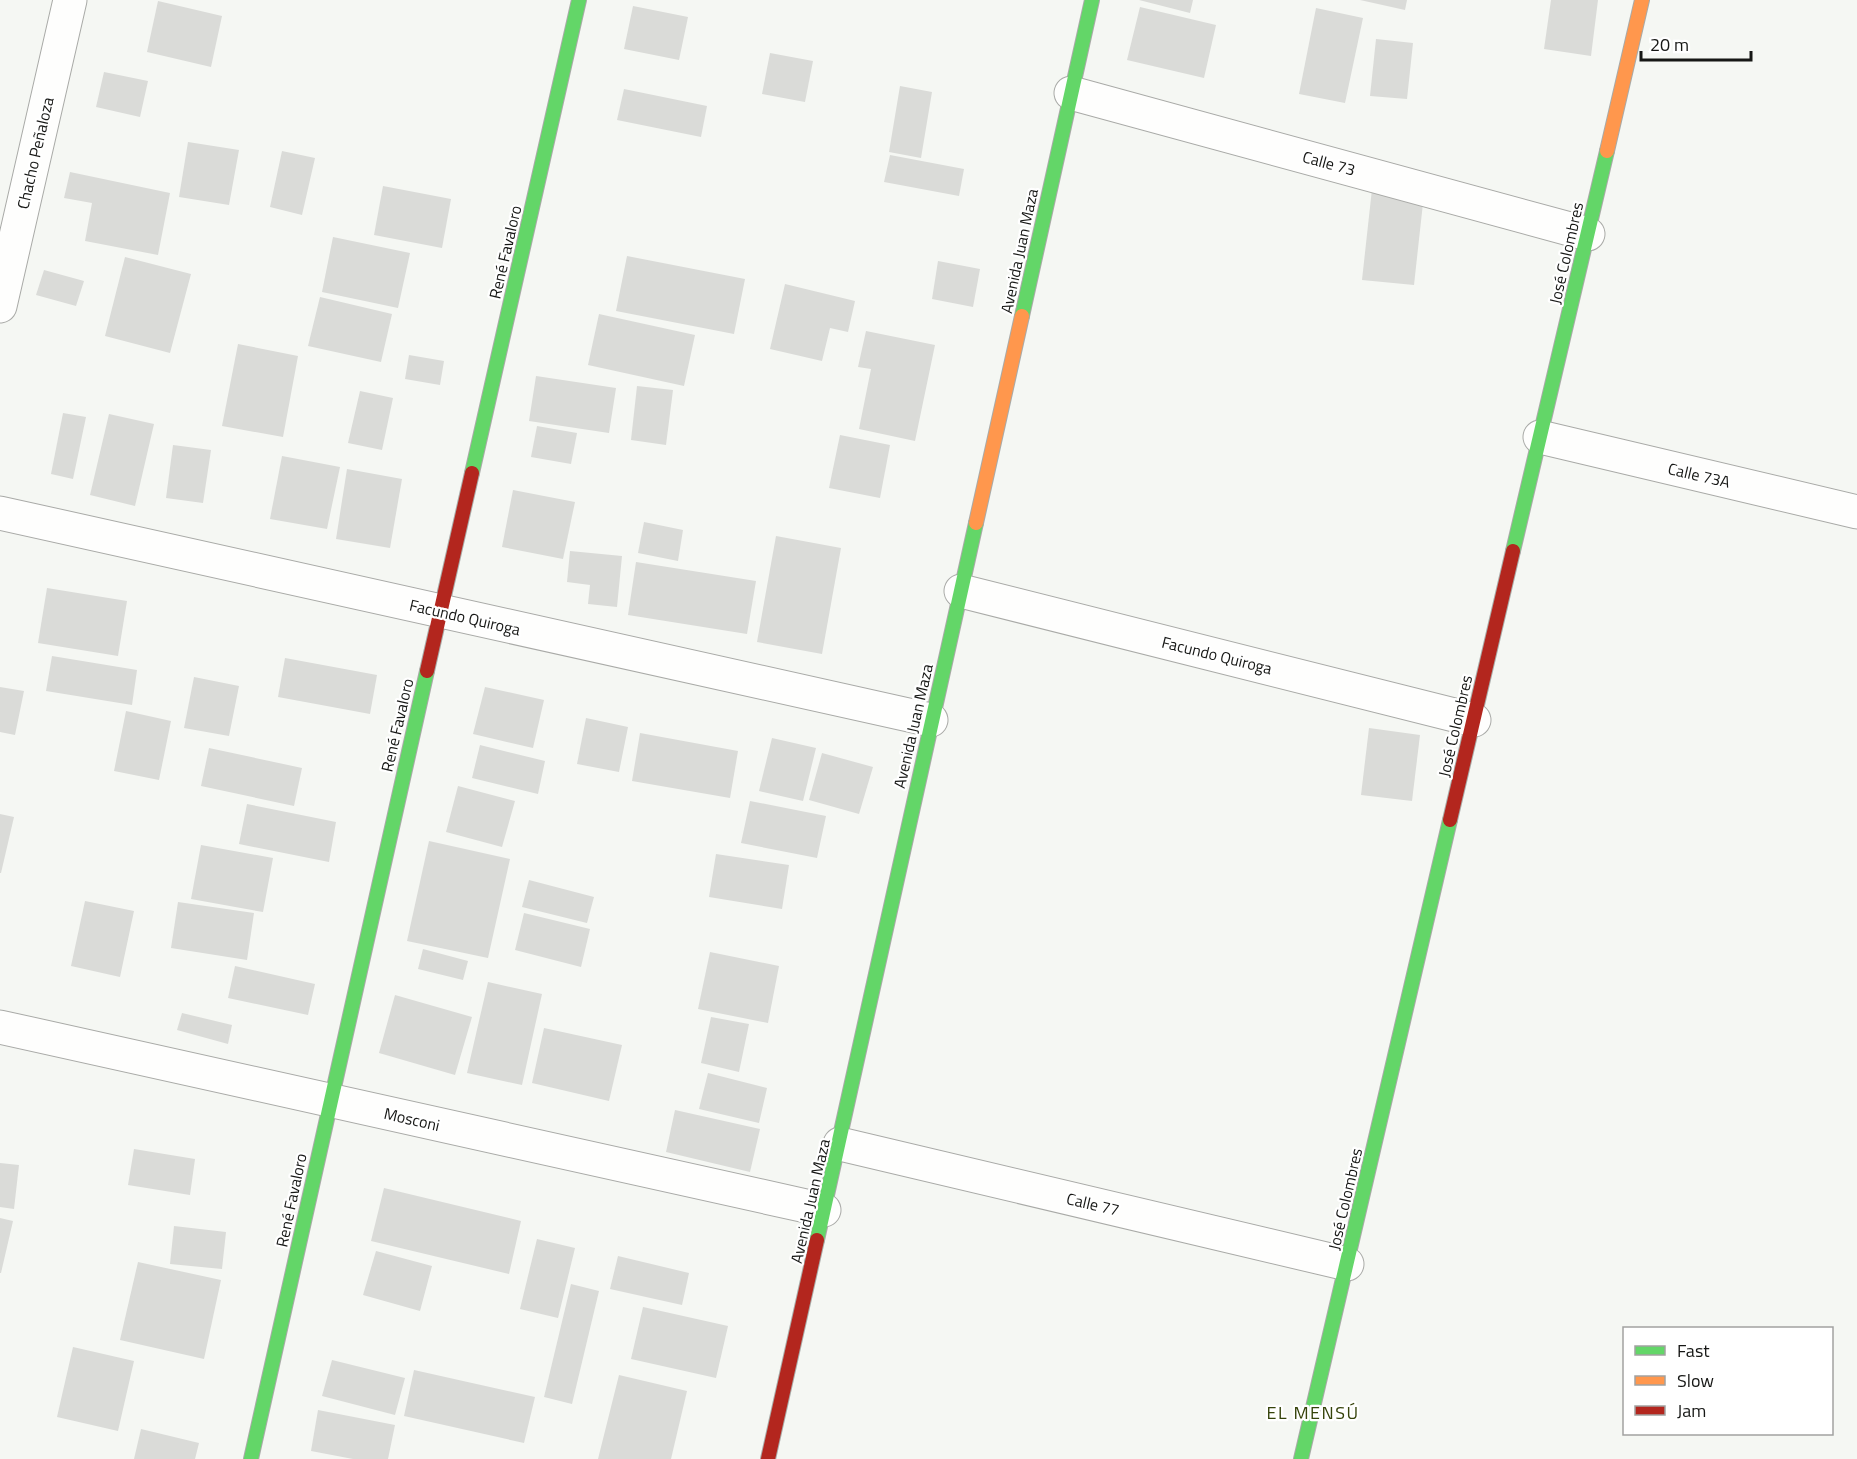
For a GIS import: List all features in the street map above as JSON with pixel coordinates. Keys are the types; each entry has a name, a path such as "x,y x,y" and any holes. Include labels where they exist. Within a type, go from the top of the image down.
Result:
{"street":[{"name":"Chacho Peñaloza","path":"0,306 70,0"},
{"name":"René Favaloro","path":"251,1459 329,1100 579,0"},
{"name":"Avenida Juan Maza","path":"768,1459 840,1144 930,720 961,591 1092,0"},
{"name":"José Colombres","path":"1301,1459 1642,0"},
{"name":"Calle 73","path":"1071,93 1588,234"},
{"name":"Calle 73A","path":"1540,437 1857,512"},
{"name":"Facundo Quiroga","path":"0,513 930,720"},
{"name":"Facundo Quiroga","path":"961,591 1474,720"},
{"name":"Mosconi","path":"0,1027 824,1210"},
{"name":"Calle 77","path":"840,1144 1347,1264"}],"building":[{"path":"1139,0 1193,0 1190,13"},
{"path":"1360,0 1407,0 1405,10"},
{"path":"1551,0 1598,0 1591,56 1544,49"},
{"path":"158,1 222,16 211,67 147,52"},
{"path":"633,6 688,17 679,60 624,49"},
{"path":"1140,7 1216,25 1204,78 1127,60"},
{"path":"1316,8 1363,18 1345,103 1299,94"},
{"path":"1376,39 1413,43 1407,99 1370,96"},
{"path":"770,53 813,61 805,102 762,94"},
{"path":"104,72 148,81 140,117 96,107"},
{"path":"900,86 932,92 921,158 889,152"},
{"path":"624,89 707,106 701,137 617,120"},
{"path":"188,142 239,150 229,205 179,197"},
{"path":"282,151 315,158 302,215 270,207"},
{"path":"890,155 964,169 959,196 884,182"},
{"path":"70,172 170,193 158,255 85,241 92,203 64,198"},
{"path":"383,186 451,199 442,248 374,235"},
{"path":"1372,189 1424,194 1414,285 1362,280"},
{"path":"333,237 410,253 398,308 322,292"},
{"path":"627,256 745,279 734,334 616,311"},
{"path":"125,257 191,274 170,353 105,336"},
{"path":"938,261 980,269 973,307 932,299"},
{"path":"44,270 84,281 76,306 36,295"},
{"path":"785,284 855,301 848,332 830,328 822,361 770,349"},
{"path":"320,297 392,314 381,362 308,346"},
{"path":"599,314 695,335 684,386 588,365"},
{"path":"866,331 935,345 915,441 859,429 871,369 858,367"},
{"path":"238,344 298,356 283,437 222,426"},
{"path":"409,355 444,361 440,385 405,379"},
{"path":"536,376 616,388 609,433 529,421"},
{"path":"637,386 673,390 666,445 631,440"},
{"path":"360,391 393,398 382,450 348,443"},
{"path":"63,413 86,417 73,479 51,474"},
{"path":"109,414 154,424 135,506 90,495"},
{"path":"537,426 577,433 571,464 531,457"},
{"path":"840,435 890,445 880,498 829,488"},
{"path":"173,445 211,450 203,503 166,498"},
{"path":"282,456 340,467 327,529 270,519"},
{"path":"347,469 402,479 390,548 336,539"},
{"path":"513,490 575,502 563,559 502,547"},
{"path":"644,522 683,530 678,561 638,553"},
{"path":"776,536 841,548 822,654 757,642"},
{"path":"570,551 622,556 617,607 588,604 590,585 567,582"},
{"path":"636,562 756,581 747,634 628,615"},
{"path":"47,588 127,601 118,656 38,643"},
{"path":"52,656 137,670 132,705 46,691"},
{"path":"285,658 377,675 370,714 278,697"},
{"path":"194,677 239,686 229,736 184,728"},
{"path":"0,687 24,691 15,735 0,732"},
{"path":"485,687 544,700 533,748 473,734"},
{"path":"126,711 171,721 159,780 114,771"},
{"path":"586,718 628,727 619,772 577,764"},
{"path":"1369,728 1420,735 1412,801 1361,795"},
{"path":"640,733 738,751 730,798 632,781"},
{"path":"772,738 816,748 803,801 759,791"},
{"path":"480,745 545,761 538,794 472,778"},
{"path":"209,748 302,768 294,806 201,786"},
{"path":"822,753 873,767 859,814 809,800"},
{"path":"458,786 515,801 502,847 446,832"},
{"path":"750,801 826,816 817,858 741,843"},
{"path":"247,804 336,822 329,862 239,844"},
{"path":"0,814 14,817 1,873 0,873"},
{"path":"429,841 510,859 488,958 407,941"},
{"path":"201,845 273,858 263,912 191,899"},
{"path":"716,854 789,865 782,909 709,897"},
{"path":"529,880 594,897 587,923 522,907"},
{"path":"85,901 134,911 120,977 71,966"},
{"path":"178,902 254,913 247,960 171,948"},
{"path":"524,913 590,929 581,967 515,950"},
{"path":"423,949 468,961 463,980 418,969"},
{"path":"710,952 779,966 768,1023 698,1009"},
{"path":"235,966 315,984 308,1015 228,998"},
{"path":"488,982 542,994 522,1085 467,1073"},
{"path":"395,995 472,1017 455,1075 379,1053"},
{"path":"182,1013 232,1025 228,1044 177,1030"},
{"path":"711,1017 749,1024 739,1072 701,1063"},
{"path":"544,1028 622,1045 609,1101 532,1083"},
{"path":"708,1073 767,1088 759,1123 699,1109"},
{"path":"675,1110 760,1129 750,1172 666,1152"},
{"path":"134,1149 195,1159 190,1195 128,1185"},
{"path":"0,1163 19,1165 14,1209 0,1207"},
{"path":"384,1188 521,1221 509,1274 371,1241"},
{"path":"0,1218 13,1221 1,1273 0,1273"},
{"path":"174,1226 226,1232 222,1269 170,1264"},
{"path":"537,1239 575,1248 558,1318 520,1309"},
{"path":"376,1251 432,1266 420,1311 363,1295"},
{"path":"618,1256 689,1273 682,1305 610,1289"},
{"path":"138,1262 221,1280 204,1359 120,1340"},
{"path":"571,1284 599,1291 572,1404 544,1397"},
{"path":"643,1307 728,1326 716,1378 631,1359"},
{"path":"73,1347 134,1361 118,1431 57,1417"},
{"path":"332,1360 405,1378 395,1415 322,1396"},
{"path":"414,1370 535,1397 524,1443 404,1416"},
{"path":"619,1375 687,1391 671,1459 598,1459"},
{"path":"318,1410 395,1425 388,1459 353,1459 311,1451"},
{"path":"141,1429 199,1443 195,1459 134,1459"}],"traffic: fast":[{"path":"472,473 579,0"},
{"path":"1022,316 1092,0"},
{"path":"1513,551 1607,151"},
{"path":"817,1240 976,523"},
{"path":"251,1459 427,671"},
{"path":"1301,1459 1450,820"}],"traffic: slow":[{"path":"1607,151 1642,0"},
{"path":"976,523 1022,316"}],"traffic: jam":[{"path":"427,671 472,473"},
{"path":"1450,820 1513,551"},
{"path":"768,1459 817,1240"}],"district":[{"name":"EL MENSÚ","path":"1313,1412"}]}
